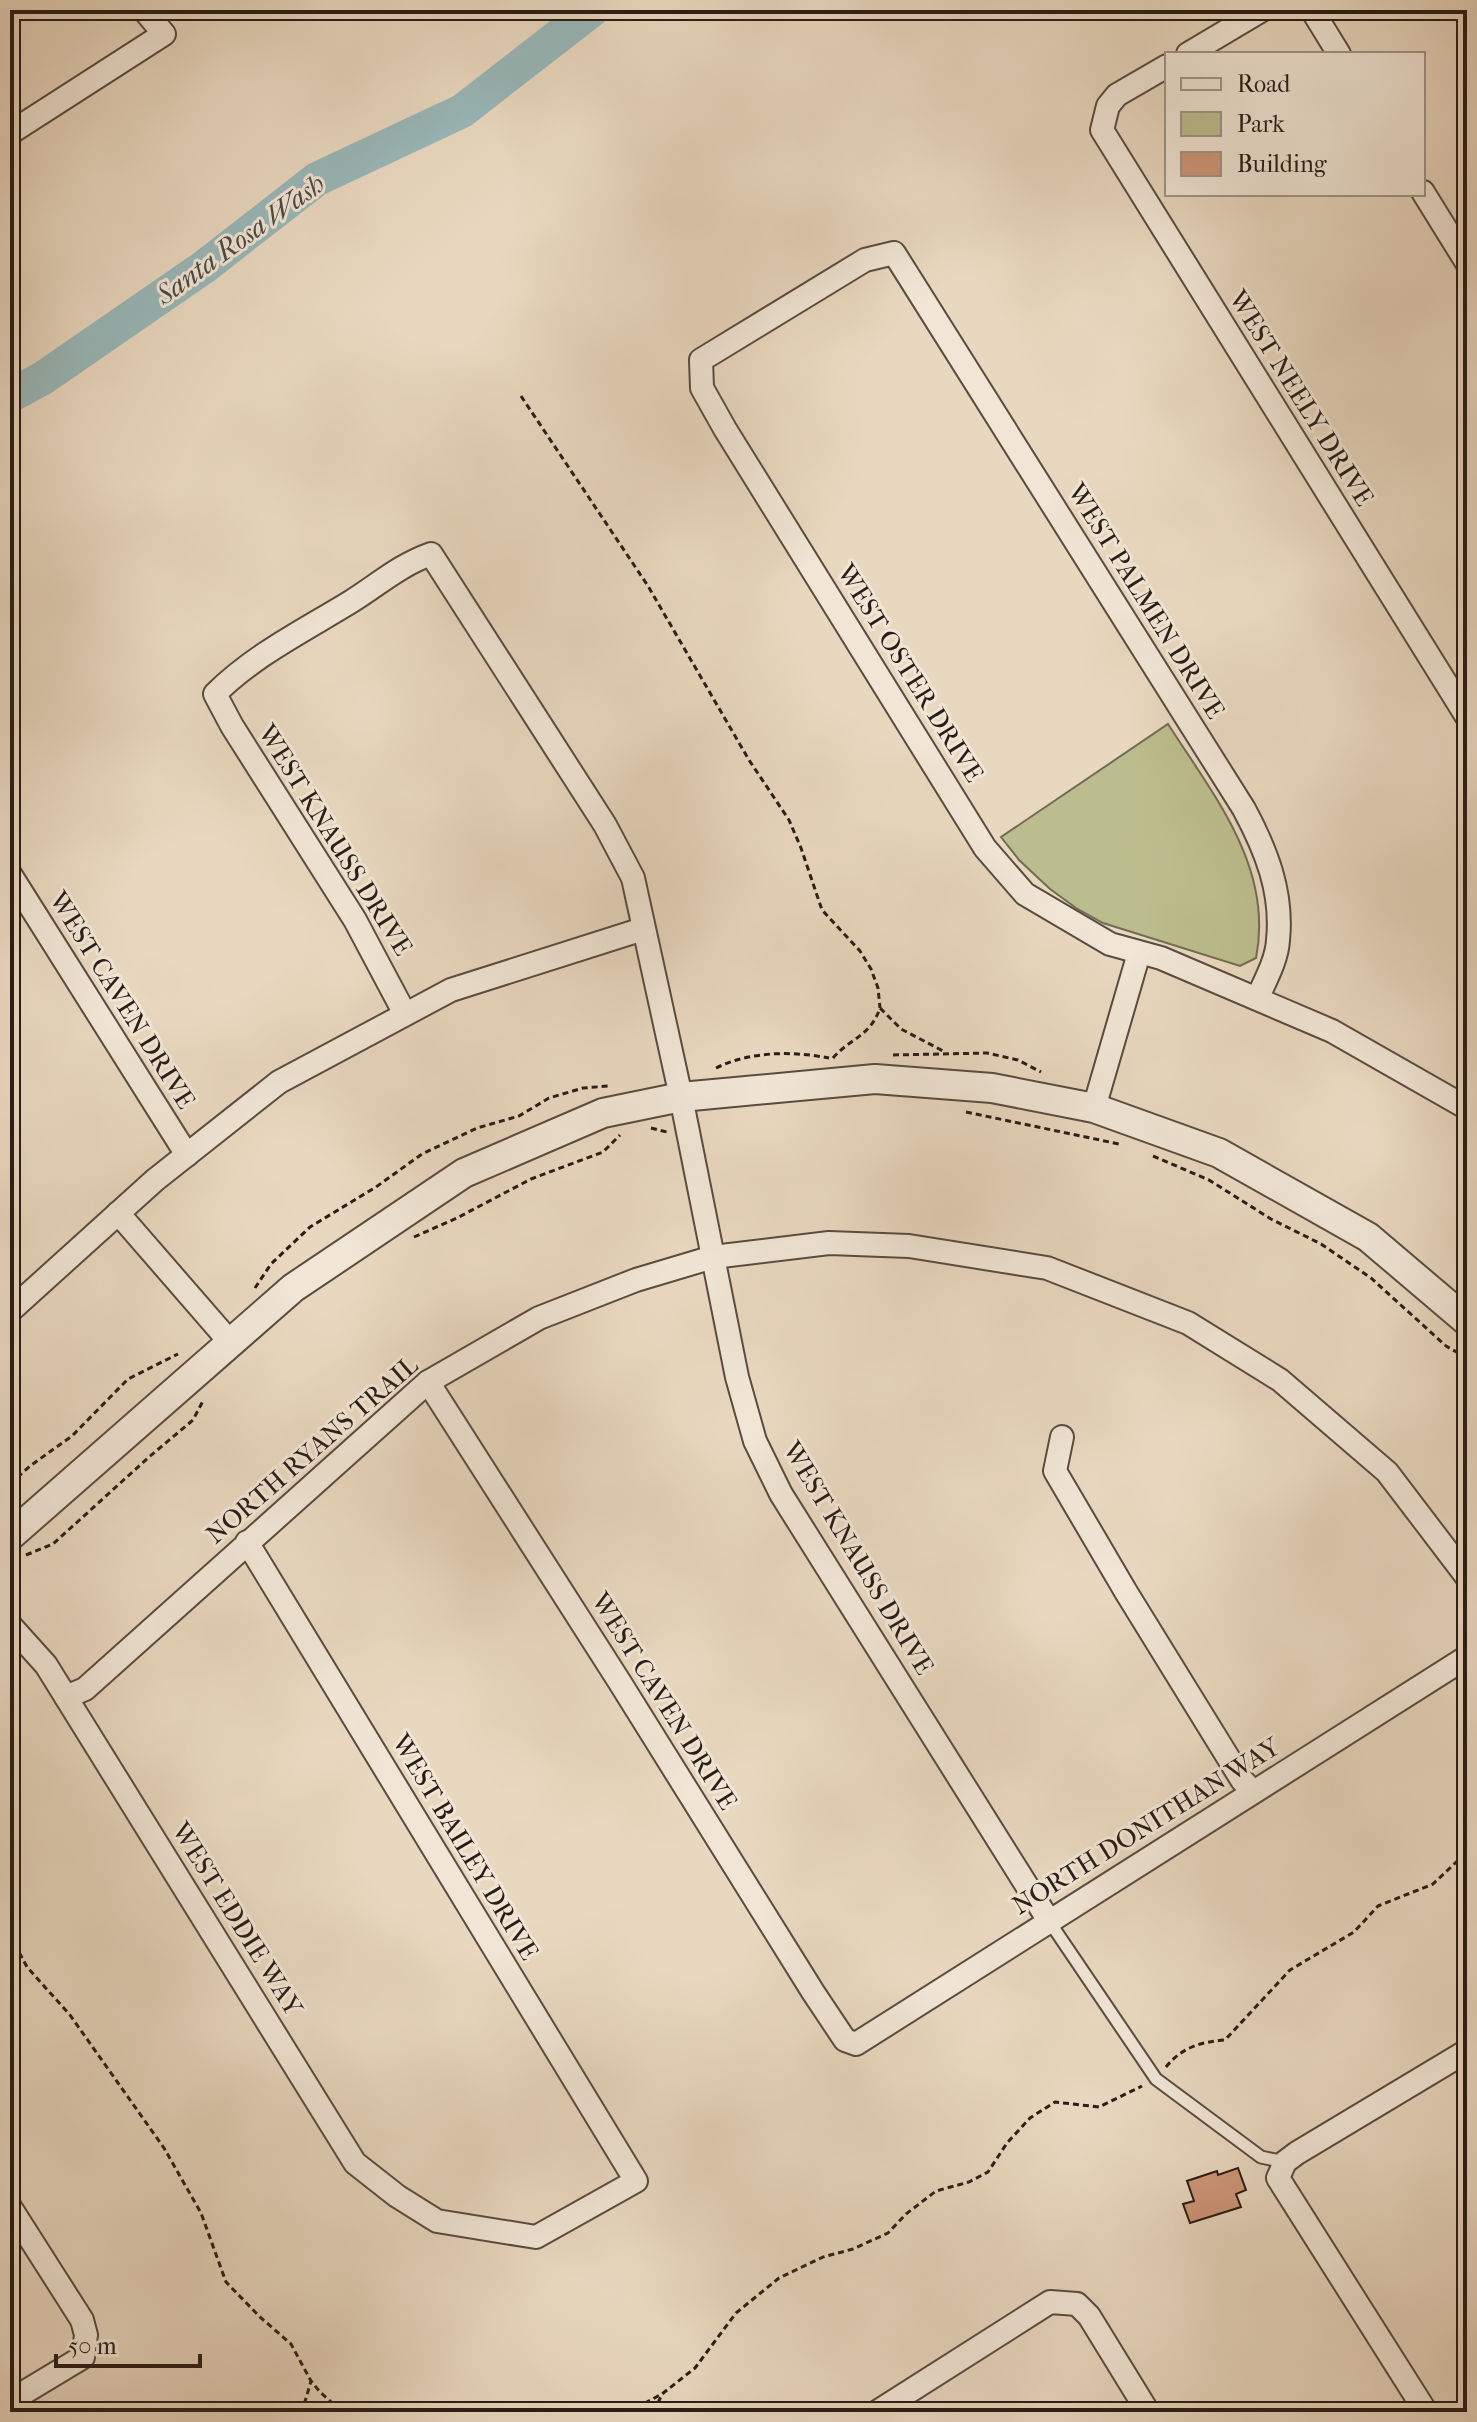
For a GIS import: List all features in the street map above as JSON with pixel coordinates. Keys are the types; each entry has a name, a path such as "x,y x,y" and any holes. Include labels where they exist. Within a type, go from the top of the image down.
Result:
{"street":[{"path":"10,133 164,34 144,10"},
{"path":"1191,52 1262,10"},
{"path":"1312,10 1338,52"},
{"name":"WEST NEELY DRIVE","path":"1165,67 1117,95 1108,106 1102,130 1467,717"},
{"path":"1425,195 1464,250"},
{"name":"WEST OSTER DRIVE","path":"894,253 865,260 701,360 702,388 985,848 1025,894 1110,944 1161,958 1332,1031 1467,1108"},
{"name":"WEST PALMEN DRIVE","path":"894,253 1244,809 1265,849 1277,895 1278,942 1257,999"},
{"name":"WEST KNAUSS DRIVE","path":"405,1014 355,920 215,694 237,672 360,596 407,563 431,554 605,825 633,878 737,1377 755,1441 781,1494 1049,1921"},
{"name":"WEST CAVEN DRIVE","path":"10,874 187,1155"},
{"path":"10,1311 118,1213 279,1082 451,990 643,929"},
{"path":"1094,1108 1139,953"},
{"path":"13,1548 113,1448 293,1288 464,1173 603,1113 681,1097 875,1079 992,1088 1094,1108 1219,1153 1368,1237 1467,1321"},
{"path":"118,1213 230,1342"},
{"path":"713,1257 829,1243 909,1246 1047,1268 1188,1323 1280,1380 1387,1472 1467,1577"},
{"name":"NORTH RYANS TRAIL","path":"66,1697 85,1689 428,1382 539,1318 636,1280 713,1257"},
{"name":"WEST CAVEN DRIVE","path":"428,1382 813,1992 845,2040 856,2044"},
{"path":"1062,1437 1055,1471 1159,1646 1242,1780 1253,1792"},
{"name":"WEST BAILEY DRIVE","path":"247,1542 636,2181 536,2237 437,2221"},
{"name":"WEST EDDIE WAY","path":"10,1625 46,1665 355,2163 397,2196 437,2221"},
{"name":"NORTH DONITHAN WAY","path":"856,2044 1467,1657"},
{"path":"1426,2412 1278,2178 1285,2162 1467,2051"},
{"path":"10,2207 82,2320 86,2335 83,2357 10,2401"},
{"path":"877,2412 1050,2302 1077,2304 1089,2316 1148,2412"}],"lane":[{"path":"1049,1921 1156,2079 1261,2157 1285,2162"}],"path":[{"path":"521,396 640,574 749,760 789,820 822,910 860,951 871,969 878,988 880,1008 868,1031 833,1058"},
{"path":"880,1008 901,1029 949,1054"},
{"path":"255,1288 271,1264 310,1227 376,1187 422,1154 468,1131 519,1116 563,1093 605,1085 621,1088"},
{"path":"962,1111 1127,1146"},
{"path":"647,1127 690,1140"},
{"path":"403,1241 457,1218 531,1179 603,1152 622,1134"},
{"path":"1141,1151 1209,1180 1271,1219 1321,1244 1371,1278 1446,1346 1467,1358"},
{"path":"10,1484 72,1436 128,1379 178,1354"},
{"path":"13,1548 53,1544 193,1420 208,1390"},
{"path":"616,2412 662,2394 695,2368 736,2313 779,2278 823,2257 853,2249 888,2233 906,2214 936,2191 969,2182 988,2172 1007,2143 1030,2118 1055,2102 1099,2107 1156,2079 1175,2055 1203,2042 1225,2040 1290,1970 1354,1932 1378,1906 1433,1884 1467,1852"},
{"path":"10,1935 27,1967 70,2015 164,2148 201,2213 226,2282 291,2344 311,2381 338,2408 347,2412"},
{"path":"299,2412 311,2381"},
{"path":"654,2412 662,2394"},
{"path":"480,2412 517,2408 546,2412"}],"green space":[{"path":"1168,724 1221,806 1248,863 1256,894 1259,925 1256,958 1240,966 1103,923 1050,889 1019,860 1001,837"}],"building":[{"path":"1238,2168 1246,2190 1236,2194 1241,2207 1190,2223 1183,2204 1194,2201 1187,2181"}],"waterway":[{"name":"Santa Rosa Wash","path":"10,396 43,378 204,267 317,179 462,111 592,10"}]}
